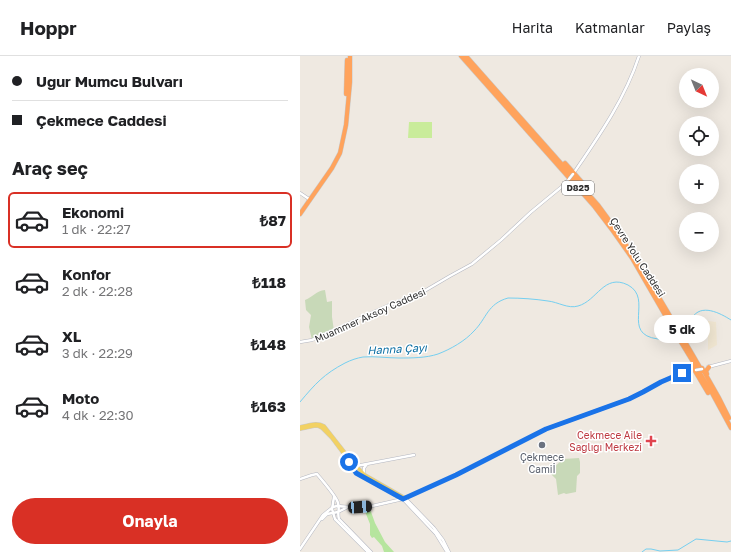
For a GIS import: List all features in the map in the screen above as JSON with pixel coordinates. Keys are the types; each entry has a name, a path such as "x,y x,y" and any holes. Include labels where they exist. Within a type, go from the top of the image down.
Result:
{"highway":[{"path":"300,213 332,166 337,156 343,131 348,56"},
{"path":"300,213 332,168 340,153 346,125 350,82 348,56"},
{"name":"Çevre Yolu Caddesi","path":"462,56 594,206 633,254 677,333 729,421 731,428"},
{"name":"Çevre Yolu Caddesi","path":"466,56 598,205 614,230"},
{"path":"526,129 540,148 614,230"},
{"path":"534,132 543,139 603,209 614,230"},
{"path":"688,350 694,355 707,377 719,398 729,421"},
{"path":"688,350 688,360 729,421"},
{"path":"707,377 706,371 709,367"}],"main road":[{"path":"300,428 315,424 324,426 364,474 404,498"},
{"path":"300,428 314,426 324,429 358,474 395,495 404,498"}],"street":[{"name":"Muammer Aksoy Caddesi","path":"300,342 312,340 387,306 421,294 472,264 486,253 569,179 620,102 633,74 639,56"},
{"path":"300,193 309,199"},
{"path":"300,549 323,515 335,507 372,506 413,495 546,429 629,399 680,373 731,361"},
{"path":"352,468 354,466 414,455"},
{"path":"358,474 363,467 368,464"},
{"path":"364,474 364,470 368,464"},
{"path":"300,479 317,474 338,503 338,516 340,520 371,552"},
{"path":"395,495 395,501"},
{"path":"400,495 413,495"},
{"path":"334,496 332,509 334,516 338,522 368,552"},
{"path":"404,498 424,519 448,552"},
{"path":"315,527 327,514 338,512 344,508 350,507"}],"shaded area":[{"path":"708,321 716,322 717,345 708,350"}],"green space":[{"path":"409,122 432,122 432,138 408,138"},
{"path":"325,290 327,302 332,301 334,331 312,340 309,327 311,315 306,310 305,300"},
{"path":"579,458 580,473 577,476 576,492 558,495 556,479 549,472 563,459"},
{"path":"364,509 370,509 375,523 385,542 394,552 384,552 382,546 374,537 372,538 370,535 370,524"}],"waterway":[{"name":"Hanna Çayı","path":"300,402 325,375 354,359 363,357 414,358 438,354 448,350 470,335 491,308 508,298 543,300 574,307 585,303 607,285 620,282 628,285 635,291 638,299 639,323 641,330 647,336 658,339 670,340 676,338"},
{"path":"682,334 692,318 700,311 705,310 716,312 731,320"},
{"path":"642,552 646,549 660,551 678,550 696,539 727,542 731,541"}],"place":[{"name":"Cekmece Aile Saglıgı Merkezi","path":"651,441"},
{"name":"Çekmece Camiİ","path":"542,445"}],"route":[{"path":"349,462 356,473 403,499 456,475 546,429 629,399 682,373"}]}
